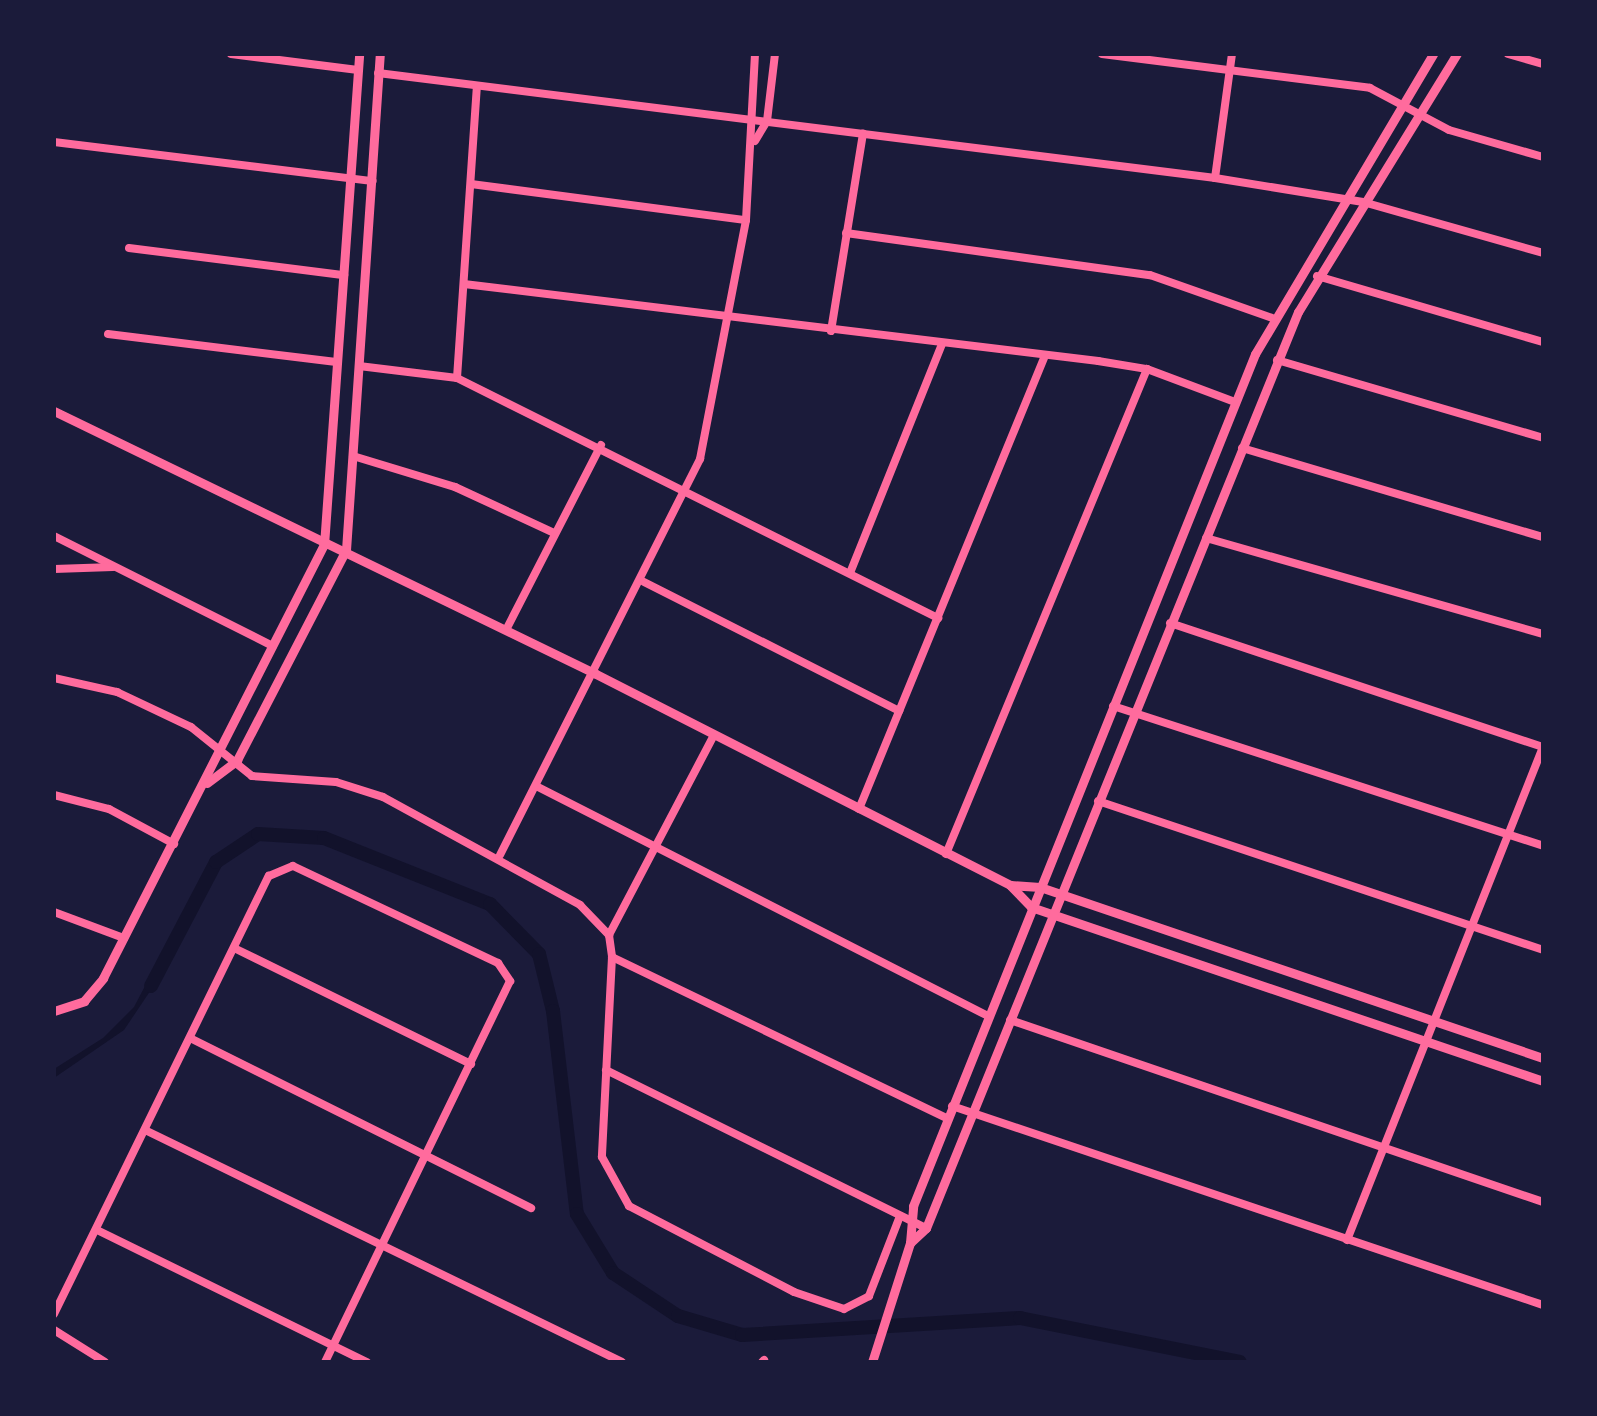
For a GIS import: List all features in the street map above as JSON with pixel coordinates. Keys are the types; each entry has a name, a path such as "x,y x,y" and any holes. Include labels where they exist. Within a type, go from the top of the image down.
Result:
{"street":[{"path":"231,54 358,70"},
{"path":"54,1011 84,1001 124,938 207,783 219,746 324,545 359,54"},
{"path":"207,783 237,760 346,550 380,54"},
{"path":"500,855 538,787 689,490 732,316 755,141 748,119 755,54"},
{"path":"755,141 767,121 775,54"},
{"path":"1102,54 1370,88 1468,137 1543,157"},
{"path":"1215,178 1232,54"},
{"path":"54,678 117,692 219,746 252,776 365,791 500,855 580,905 609,935 612,957 602,1157 619,1197 794,1292 832,1308 864,1303 952,1106 1235,402 1272,318 1341,198 1433,54"},
{"path":"872,1362 910,1243 926,1228 1277,360 1317,276 1457,54"},
{"path":"1508,54 1543,64"},
{"path":"378,73 1215,178 1363,202 1543,253"},
{"path":"457,378 477,87"},
{"path":"831,331 863,134"},
{"path":"54,142 373,181"},
{"path":"471,184 746,220"},
{"path":"846,233 1150,275 1272,318"},
{"path":"129,248 344,275"},
{"path":"1317,276 1543,342"},
{"path":"464,284 1147,369 1235,402"},
{"path":"108,334 336,362"},
{"path":"850,573 942,344"},
{"path":"859,809 1045,356"},
{"path":"1277,360 1543,438"},
{"path":"359,366 457,378 601,445 938,618"},
{"path":"946,854 1147,369"},
{"path":"54,411 324,545 346,550 596,674 1010,885 1031,907 1543,1081"},
{"path":"506,630 601,445"},
{"path":"1242,448 1543,537"},
{"path":"353,456 455,487 554,533"},
{"path":"54,536 273,646"},
{"path":"1206,538 1543,634"},
{"path":"54,569 115,567"},
{"path":"644,582 899,711"},
{"path":"1170,623 1543,747 1347,1240"},
{"path":"1113,706 1543,846"},
{"path":"609,935 658,847 714,735"},
{"path":"538,787 988,1016"},
{"path":"54,795 109,809 174,844"},
{"path":"1098,801 1543,950"},
{"path":"54,1314 147,1131 269,876 284,866 303,869 498,963 508,975 510,988 325,1362"},
{"path":"1010,885 1040,887 1543,1058"},
{"path":"54,912 124,938"},
{"path":"234,948 471,1064"},
{"path":"612,957 947,1118"},
{"path":"1010,1020 1543,1202"},
{"path":"192,1039 531,1208"},
{"path":"606,1070 926,1228"},
{"path":"952,1106 1543,1305"},
{"path":"147,1131 622,1362"},
{"path":"904,1218 910,1243"},
{"path":"97,1230 367,1362"},
{"path":"54,1330 105,1362"}],"shaded area":[{"path":"155,967 163,972 124,1030 54,1078 54,1069 103,1038 134,1007"}],"waterway":[{"path":"151,986 216,862 258,834 324,838 490,904 539,954 553,1011 577,1214 613,1273 678,1316 742,1335 1020,1318 1240,1362"}]}
